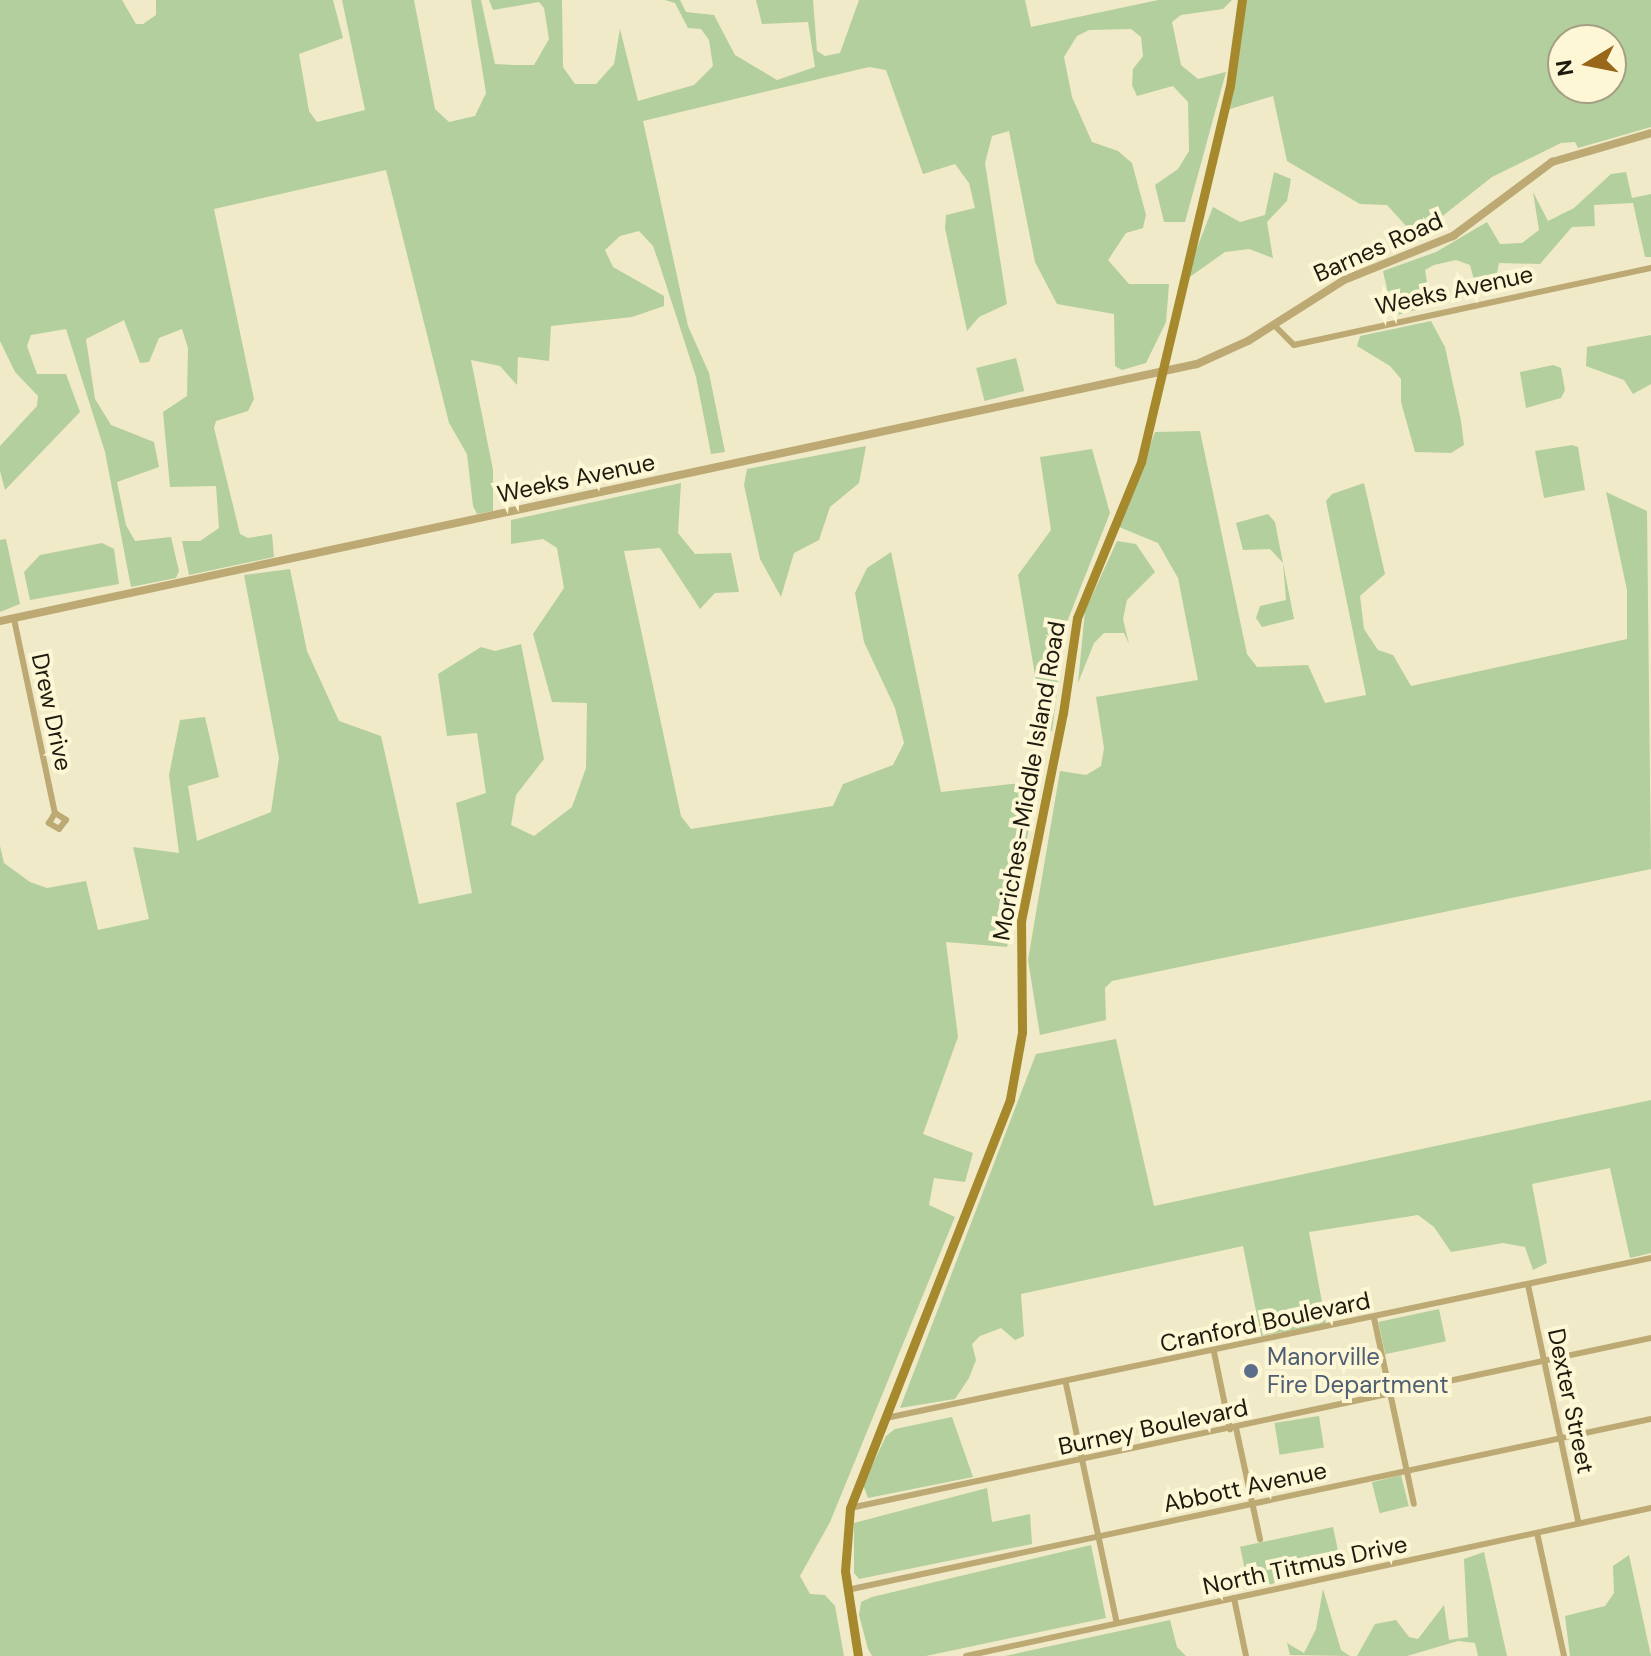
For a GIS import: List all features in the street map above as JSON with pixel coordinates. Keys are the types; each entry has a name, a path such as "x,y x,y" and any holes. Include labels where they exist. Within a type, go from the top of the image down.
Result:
{"main road":[{"name":"Moriches-Middle Island Road","path":"858,1656 847,1590 850,1508 1012,1090 1022,1032 1021,921 1077,618 1141,462 1230,86 1242,0"}],"street":[{"name":"Barnes Road","path":"1161,374 1214,359 1344,280 1453,236 1552,162 1651,133"},
{"name":"Weeks Avenue","path":"1274,325 1294,345 1651,268"},
{"name":"Weeks Avenue","path":"0,621 1161,374"},
{"name":"Drew Drive","path":"14,619 55,813"},
{"name":"Cranford Boulevard","path":"886,1418 1066,1384 1651,1258"},
{"name":"Dexter Street","path":"1528,1285 1579,1524"},
{"path":"1374,1318 1414,1504"},
{"name":"Burney Boulevard","path":"850,1508 1651,1338"},
{"path":"1214,1352 1260,1539"},
{"path":"1066,1384 1117,1623"},
{"name":"Abbott Avenue","path":"847,1590 1651,1419"},
{"name":"North Titmus Drive","path":"966,1656 1651,1508"},
{"path":"1537,1533 1564,1656"},
{"path":"1234,1598 1246,1656"}],"green space":[{"path":"0,0 122,0 136,24 143,24 156,15 156,0 333,0 343,38 299,54 309,111 317,122 365,110 342,0 414,0 435,109 449,122 475,116 486,93 471,0 481,0 495,64 534,65 549,39 544,8 539,2 493,10 489,0 562,0 563,67 575,84 596,84 614,64 620,29 638,101 694,85 713,66 709,40 701,29 688,28 675,3 665,0 680,0 686,12 714,15 735,55 777,80 815,67 808,22 762,24 756,0 813,0 817,51 825,56 840,53 859,0 1025,0 1031,27 1158,0 1232,0 1223,9 1181,15 1172,22 1181,65 1198,79 1226,72 1185,222 1164,222 1155,185 1178,169 1189,151 1188,102 1173,86 1137,96 1132,85 1133,69 1143,56 1141,37 1131,29 1089,30 1077,36 1064,57 1072,97 1092,142 1118,151 1132,163 1146,215 1143,228 1126,233 1108,260 1129,284 1169,284 1166,322 1146,363 1122,370 1115,366 1114,314 1057,304 1035,262 1009,131 992,136 985,163 1007,304 979,317 967,331 945,228 946,215 975,208 969,183 955,164 923,174 886,70 869,67 643,121 688,326 709,373 725,452 711,454 696,377 653,246 639,231 620,236 605,250 613,267 664,296 664,306 632,317 551,326 549,361 518,357 517,385 500,366 471,360 493,470 493,511 477,514 473,506 467,454 449,423 386,170 214,209 254,399 248,411 216,421 214,428 240,534 248,538 272,534 274,557 189,575 182,541 200,541 219,528 216,486 170,487 163,412 187,396 188,348 182,329 159,338 149,362 140,363 124,320 86,339 95,399 111,425 154,442 159,467 117,482 126,525 135,541 171,537 179,571 176,578 131,587 105,452 66,329 31,335 27,346 37,374 66,374 80,412 5,490 0,471 0,446 37,406 38,396 15,372 0,341"},
{"path":"1246,0 1651,0 1651,127 1578,148 1575,142 1561,143 1492,177 1416,237 1387,205 1360,204 1287,161 1273,96 1230,109"},
{"path":"1274,172 1291,179 1287,201 1267,222 1273,258 1249,249 1225,252 1184,281 1213,207 1240,222 1265,215"},
{"path":"1626,172 1632,198 1651,194 1651,257 1645,257 1633,203 1594,205 1595,226 1572,227 1540,264 1499,263 1494,289 1478,295 1470,265 1456,260 1434,265 1425,270 1431,306 1393,316 1383,271 1436,252 1487,222 1500,244 1522,243 1539,230 1533,192 1548,221 1574,208 1611,174"},
{"path":"1431,321 1445,347 1461,421 1464,445 1451,453 1415,452 1401,402 1401,379 1390,366 1357,346 1360,336"},
{"path":"1651,335 1651,384 1633,394 1624,380 1586,366 1587,347"},
{"path":"1016,358 1024,391 984,401 976,368"},
{"path":"1553,365 1561,368 1565,390 1561,398 1526,408 1520,372"},
{"path":"1200,431 1247,654 1257,667 1308,665 1325,703 1366,695 1326,501 1332,494 1364,483 1385,574 1360,596 1364,629 1378,650 1393,655 1411,686 1627,639 1627,590 1606,492 1647,511 1651,869 1112,981 1105,988 1106,1020 1040,1035 1028,960 1060,771 1086,775 1101,766 1104,748 1096,697 1198,680 1178,578 1158,543 1119,527 1155,432"},
{"path":"1572,445 1578,447 1585,490 1544,498 1535,451"},
{"path":"866,446 859,483 830,507 819,540 794,553 781,597 760,559 744,485 747,469"},
{"path":"1092,449 1110,513 1065,627 1052,731 1044,728 1018,575 1051,530 1040,457"},
{"path":"681,483 678,533 695,554 731,553 739,592 715,593 700,609 660,548 624,551 681,816 691,829 833,806 843,784 893,765 904,743 895,708 864,642 855,593 867,568 891,552 941,792 1030,782 1035,795 1007,947 946,942 958,1037 923,1134 973,1153 965,1182 934,1178 929,1205 955,1217 830,1522 800,1576 810,1594 825,1595 835,1606 844,1656 0,1656 0,846 4,863 30,882 47,888 86,881 98,930 149,919 133,847 179,853 169,775 180,720 205,717 219,777 188,786 197,841 271,812 279,758 244,575 290,569 307,651 339,721 381,736 419,904 472,893 456,803 486,793 477,733 447,736 438,674 481,647 495,651 521,644 544,759 516,795 511,825 534,836 572,807 586,768 587,703 552,702 533,634 564,588 557,548 543,539 511,544 511,520"},
{"path":"1268,514 1275,522 1294,619 1262,627 1256,618 1260,606 1286,600 1283,563 1270,549 1243,550 1236,523"},
{"path":"6,539 20,604 0,612 0,540"},
{"path":"1117,541 1136,544 1155,572 1127,600 1123,619 1129,644 1124,633 1104,633 1094,643 1078,683 1085,611"},
{"path":"102,543 114,549 119,584 30,600 24,572 40,555"},
{"path":"1116,1039 1154,1206 1651,1100 1651,1253 1630,1258 1610,1168 1532,1184 1547,1263 1533,1270 1525,1247 1503,1243 1451,1252 1434,1227 1418,1215 1309,1232 1326,1324 1261,1336 1243,1246 1021,1294 1024,1336 1015,1340 1001,1328 980,1336 972,1344 976,1360 969,1378 955,1399 900,1408 1036,1054"},
{"path":"1439,1309 1446,1341 1385,1354 1378,1322"},
{"path":"1319,1416 1324,1448 1280,1455 1275,1423"},
{"path":"952,1417 973,1477 868,1498 863,1485 886,1436 895,1429"},
{"path":"1401,1475 1409,1506 1380,1513 1372,1482"},
{"path":"987,1488 992,1522 1030,1514 1032,1544 859,1579 854,1573 854,1523"},
{"path":"1333,1527 1342,1569 1249,1589 1240,1547"},
{"path":"1091,1545 1106,1618 926,1656 872,1656 868,1649 859,1615 861,1602"},
{"path":"1484,1552 1507,1656 1478,1656 1475,1643 1458,1641 1407,1656 1357,1656 1375,1624 1396,1620 1409,1637 1418,1639 1444,1605 1449,1640 1468,1637 1464,1559"},
{"path":"1629,1555 1651,1656 1570,1656 1565,1616 1605,1606 1614,1593 1613,1566"},
{"path":"1323,1589 1341,1650 1350,1656 1290,1655 1287,1643 1304,1653 1316,1629"},
{"path":"1170,1620 1177,1647 1186,1656 1005,1656"}],"place":[{"name":"Manorville Fire Department","path":"1251,1371"}]}
